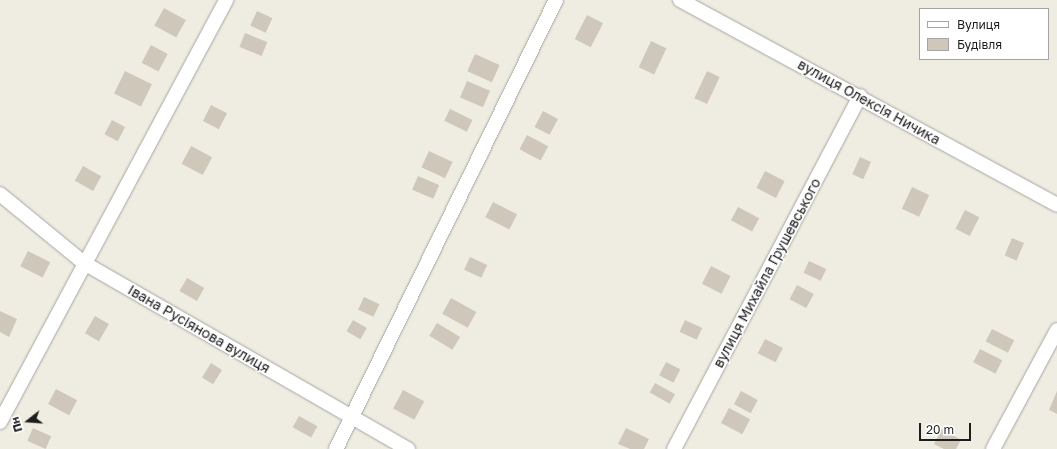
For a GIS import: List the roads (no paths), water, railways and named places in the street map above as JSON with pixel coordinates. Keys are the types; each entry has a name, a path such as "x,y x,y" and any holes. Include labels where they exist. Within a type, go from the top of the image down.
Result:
{"street":[{"path":"0,422 226,0"},
{"path":"336,449 556,0"},
{"name":"вулиця Олексія Ничика","path":"680,0 860,96 1057,205"},
{"name":"вулиця Михайла Грушевського","path":"674,449 860,96"},
{"name":"Івана Русіянова вулиця","path":"0,194 84,263 408,449"},
{"path":"994,449 1057,330"}]}
